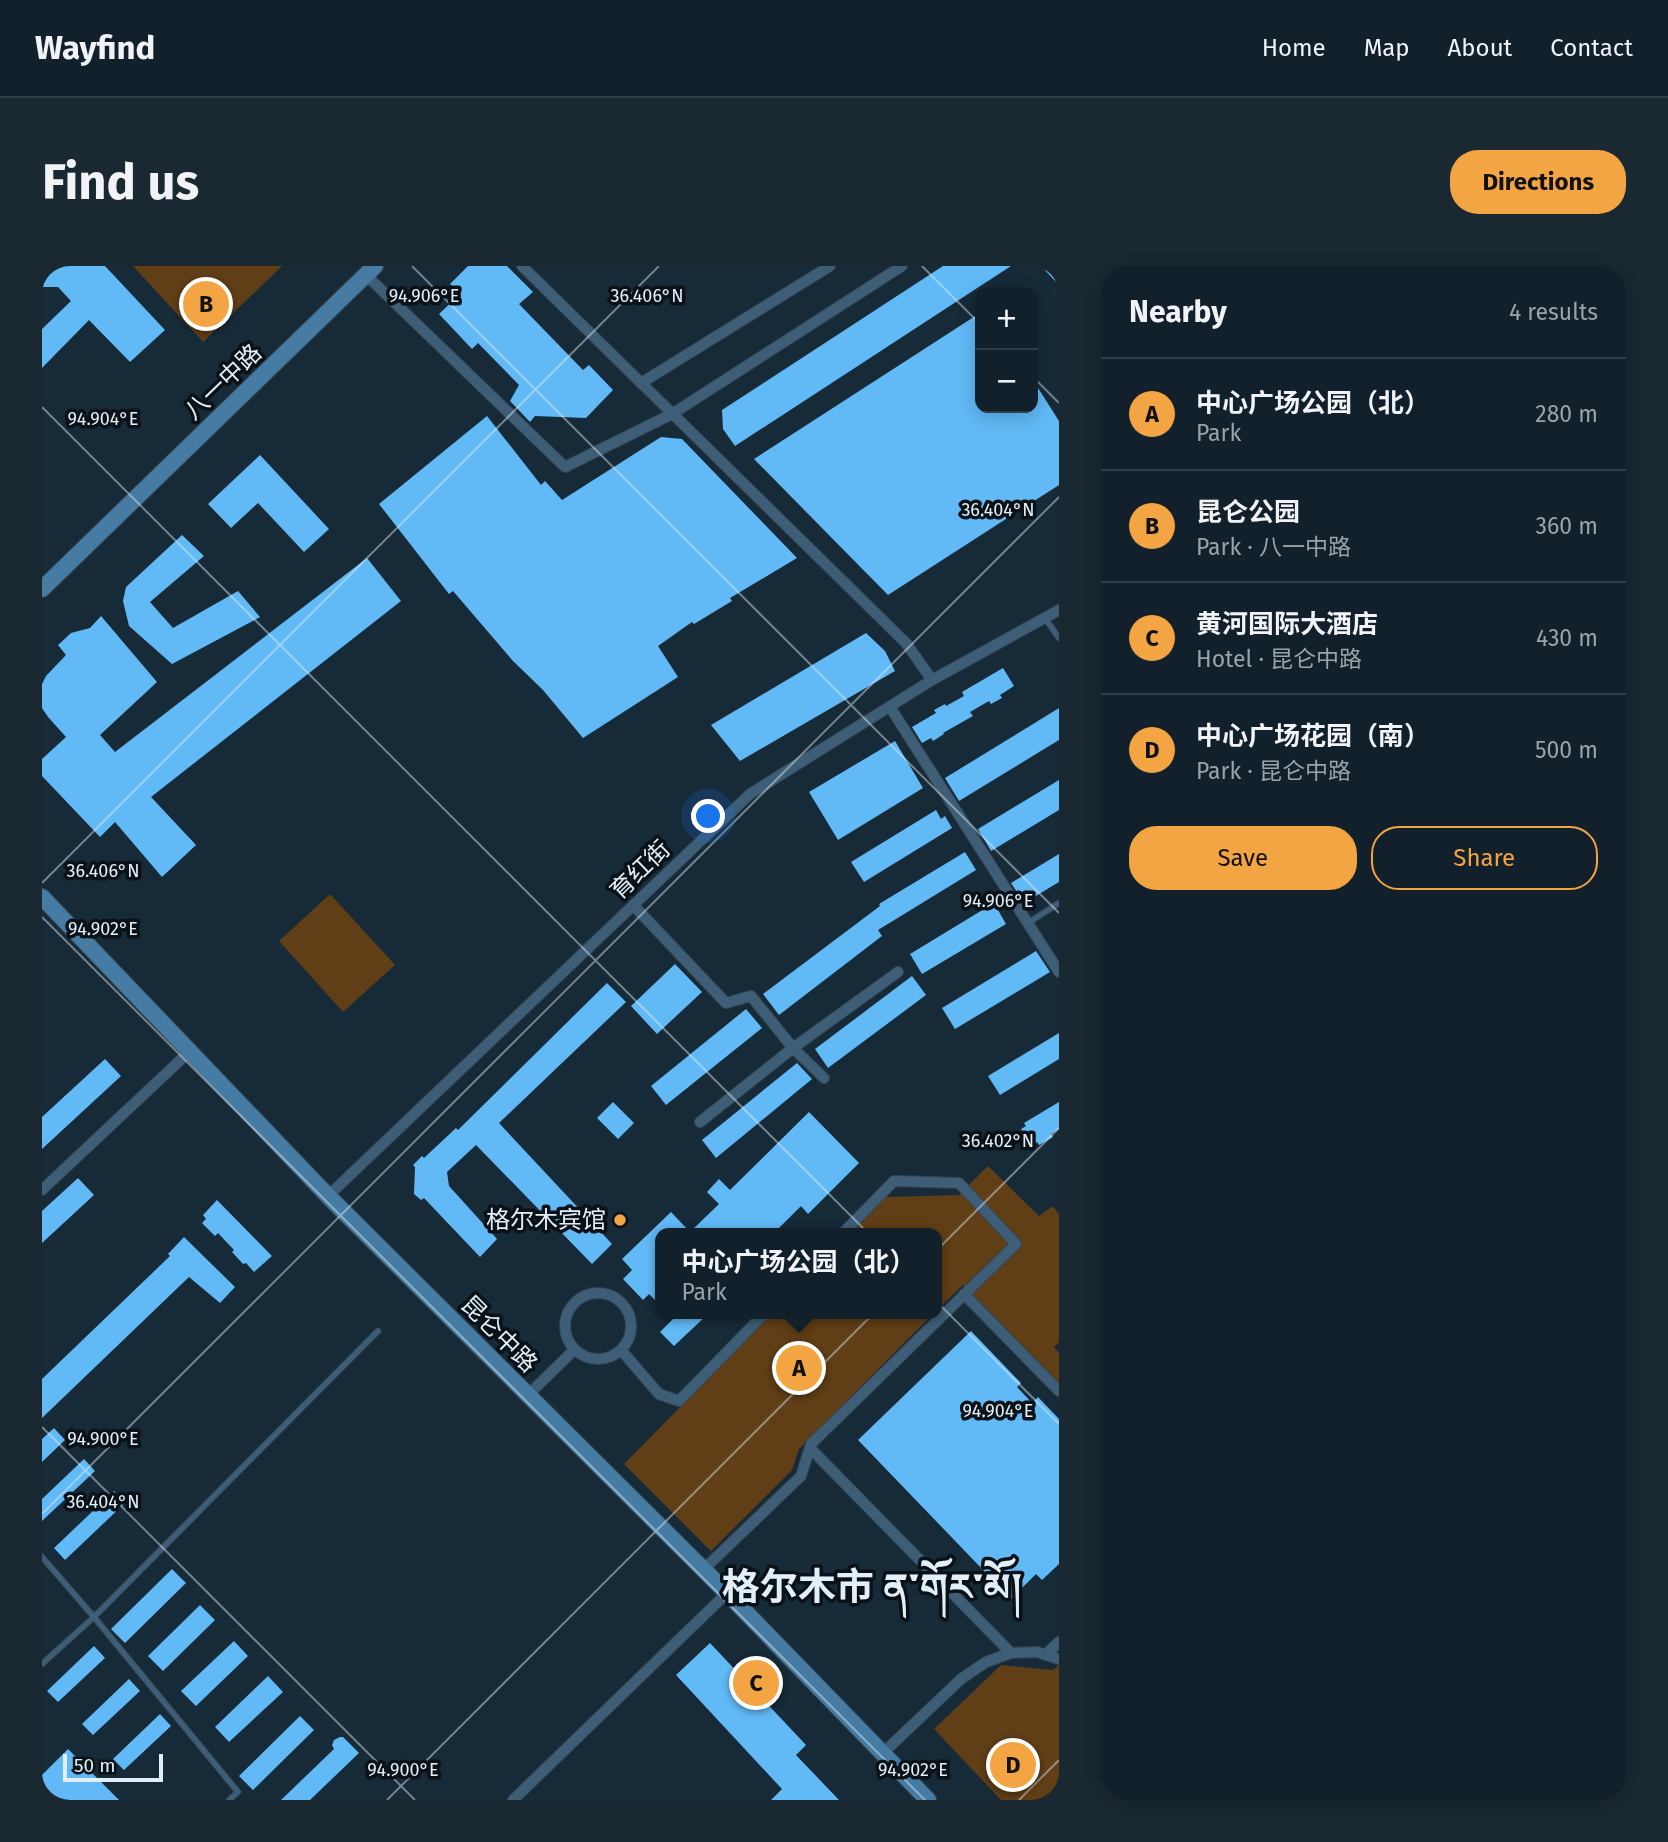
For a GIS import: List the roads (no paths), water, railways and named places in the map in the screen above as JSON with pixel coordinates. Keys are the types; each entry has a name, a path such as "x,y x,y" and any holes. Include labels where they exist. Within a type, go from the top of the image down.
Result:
{"main road":[{"name":"八一中路","path":"42,589 370,271"},
{"name":"昆仑中路","path":"42,897 328,1196 727,1593 928,1800"}],"street":[{"path":"522,266 906,643 932,680"},
{"path":"641,383 830,266"},
{"path":"370,271 565,467 672,414 902,266"},
{"name":"育红街","path":"328,1196 750,794 932,680 1059,610"},
{"path":"890,707 1059,972"},
{"path":"633,905 726,1003 751,996 793,1048 824,1078"},
{"path":"700,1122 793,1048 898,972"},
{"path":"42,1190 190,1051"},
{"path":"848,1228 894,1181 959,1183 1016,1244 942,1316"},
{"path":"595,1293 607,1294 625,1307 631,1329 628,1341 621,1350 613,1356 592,1359 574,1350 568,1341 565,1321 575,1302 595,1293"},
{"path":"964,1294 1059,1391"},
{"path":"621,1350 659,1394 679,1401 759,1319"},
{"path":"703,1570 801,1476 811,1444 938,1319"},
{"path":"527,1395 574,1350"},
{"path":"810,1448 1010,1653"},
{"path":"513,1800 727,1593"},
{"path":"1045,1655 1059,1642"},
{"path":"883,1753 961,1679 986,1662 1010,1653 1037,1652 1059,1659"}],"lane":[{"path":"1045,618 1059,638"},
{"path":"1028,923 1059,903"},
{"path":"42,1664 94,1617 378,1331"},
{"path":"42,1557 238,1792 229,1800"}],"place":[{"name":"昆仑公园","path":"206,304"},
{"name":"格尔木宾馆","path":"620,1220"},
{"name":"中心广场公园（北）","path":"799,1368"},
{"name":"黄河国际大酒店","path":"756,1683"},
{"name":"中心广场花园（南）","path":"1013,1765"}],"district":[{"name":"格尔木市 ན་གོར་མོ།","path":"872,1587"}]}
